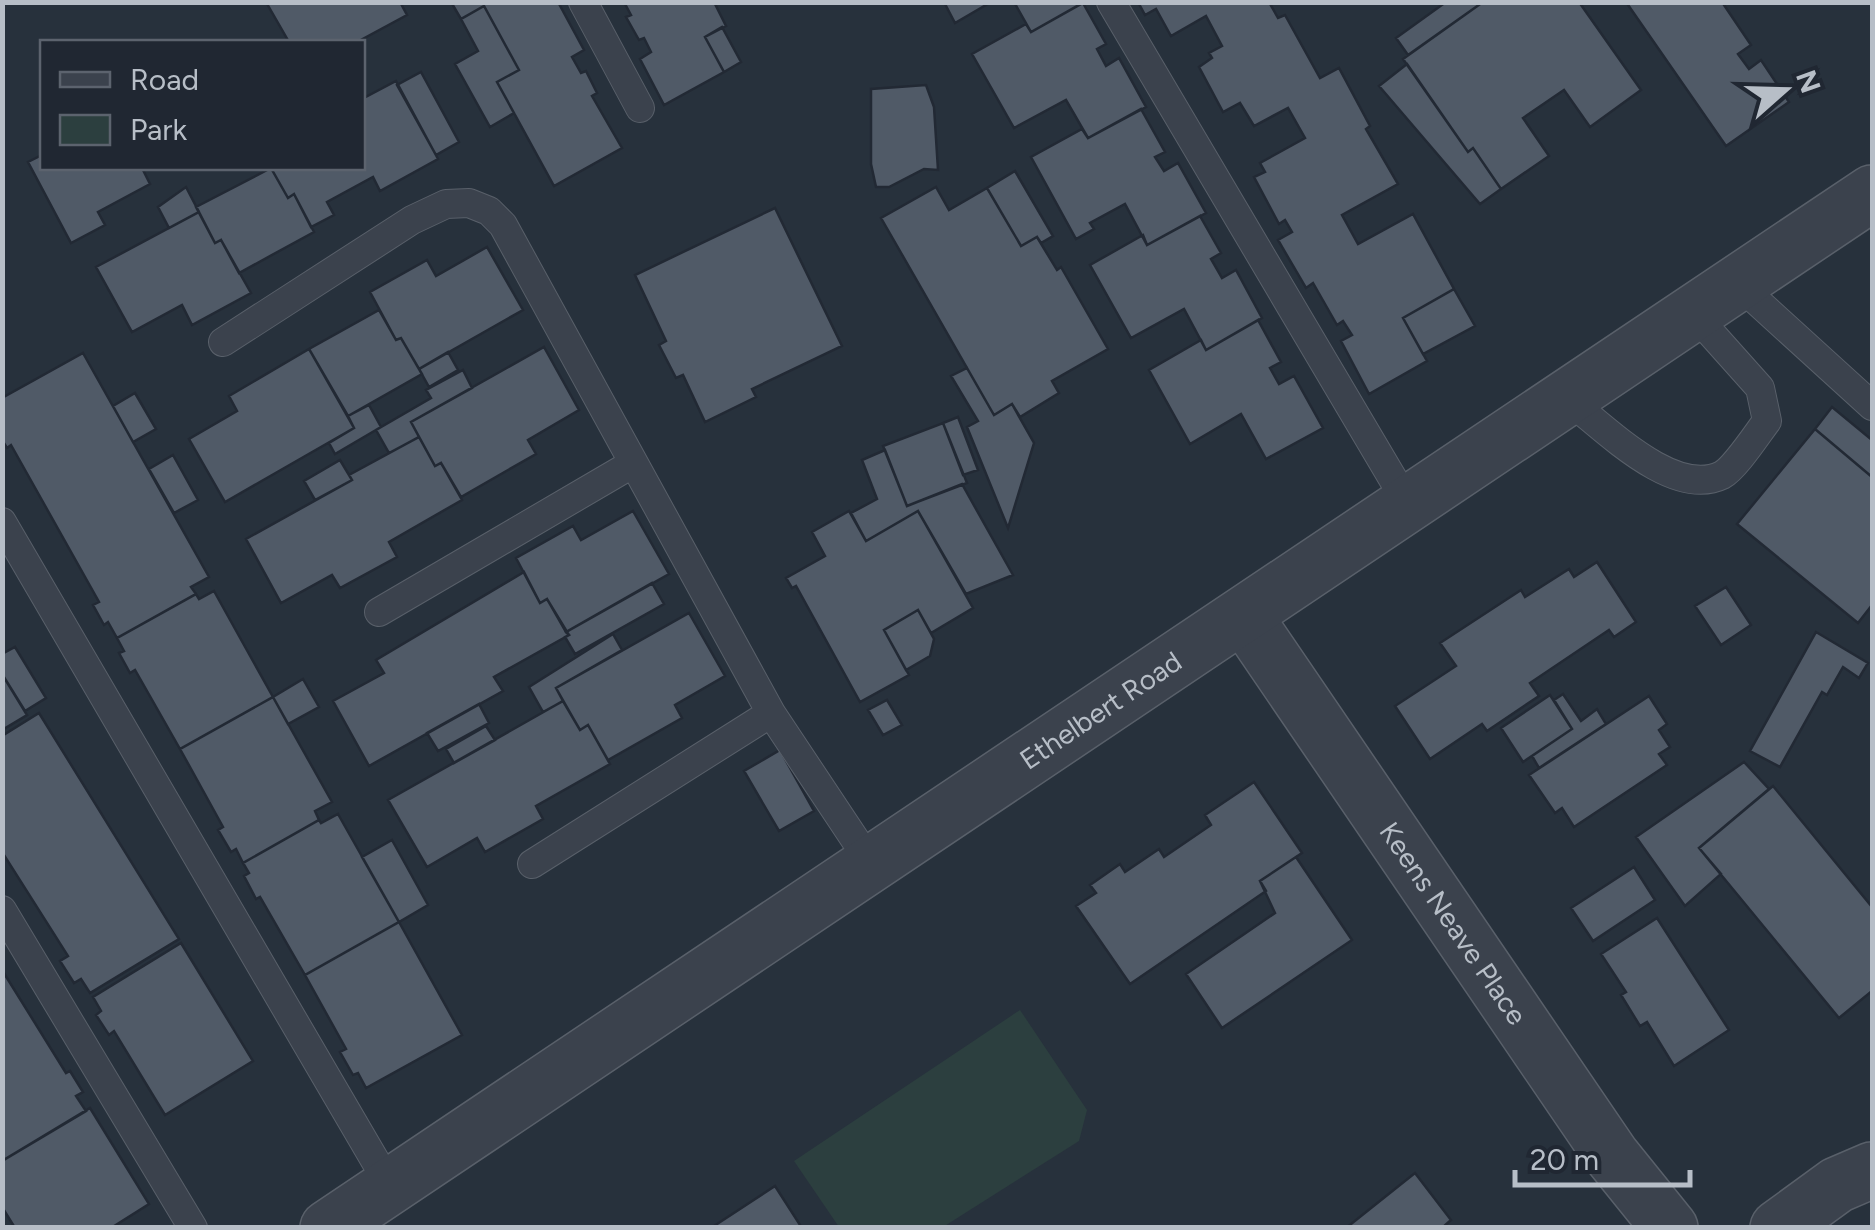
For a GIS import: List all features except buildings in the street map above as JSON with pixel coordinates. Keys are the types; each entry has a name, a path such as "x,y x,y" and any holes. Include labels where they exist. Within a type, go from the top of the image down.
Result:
{"street":[{"name":"Ethelbert Road","path":"328,1228 1872,193"},
{"name":"Keens Neave Place","path":"1244,616 1612,1156 1670,1228"},
{"path":"1778,1228 1837,1185 1872,1170"}],"lane":[{"path":"583,2 640,108"},
{"path":"1110,2 1409,506"},
{"path":"222,342 412,220 446,204 469,202 489,211 503,225 770,713 872,865"},
{"path":"1738,284 1872,406"},
{"path":"1567,398 1666,474 1697,480 1724,474 1768,421 1760,388 1694,313"},
{"path":"379,612 632,464"},
{"path":"2,522 390,1186"},
{"path":"532,864 770,713"},
{"path":"2,910 193,1228"}],"green space":[{"path":"1020,1010 1087,1110 1079,1141 943,1227 839,1227 794,1161"}]}
